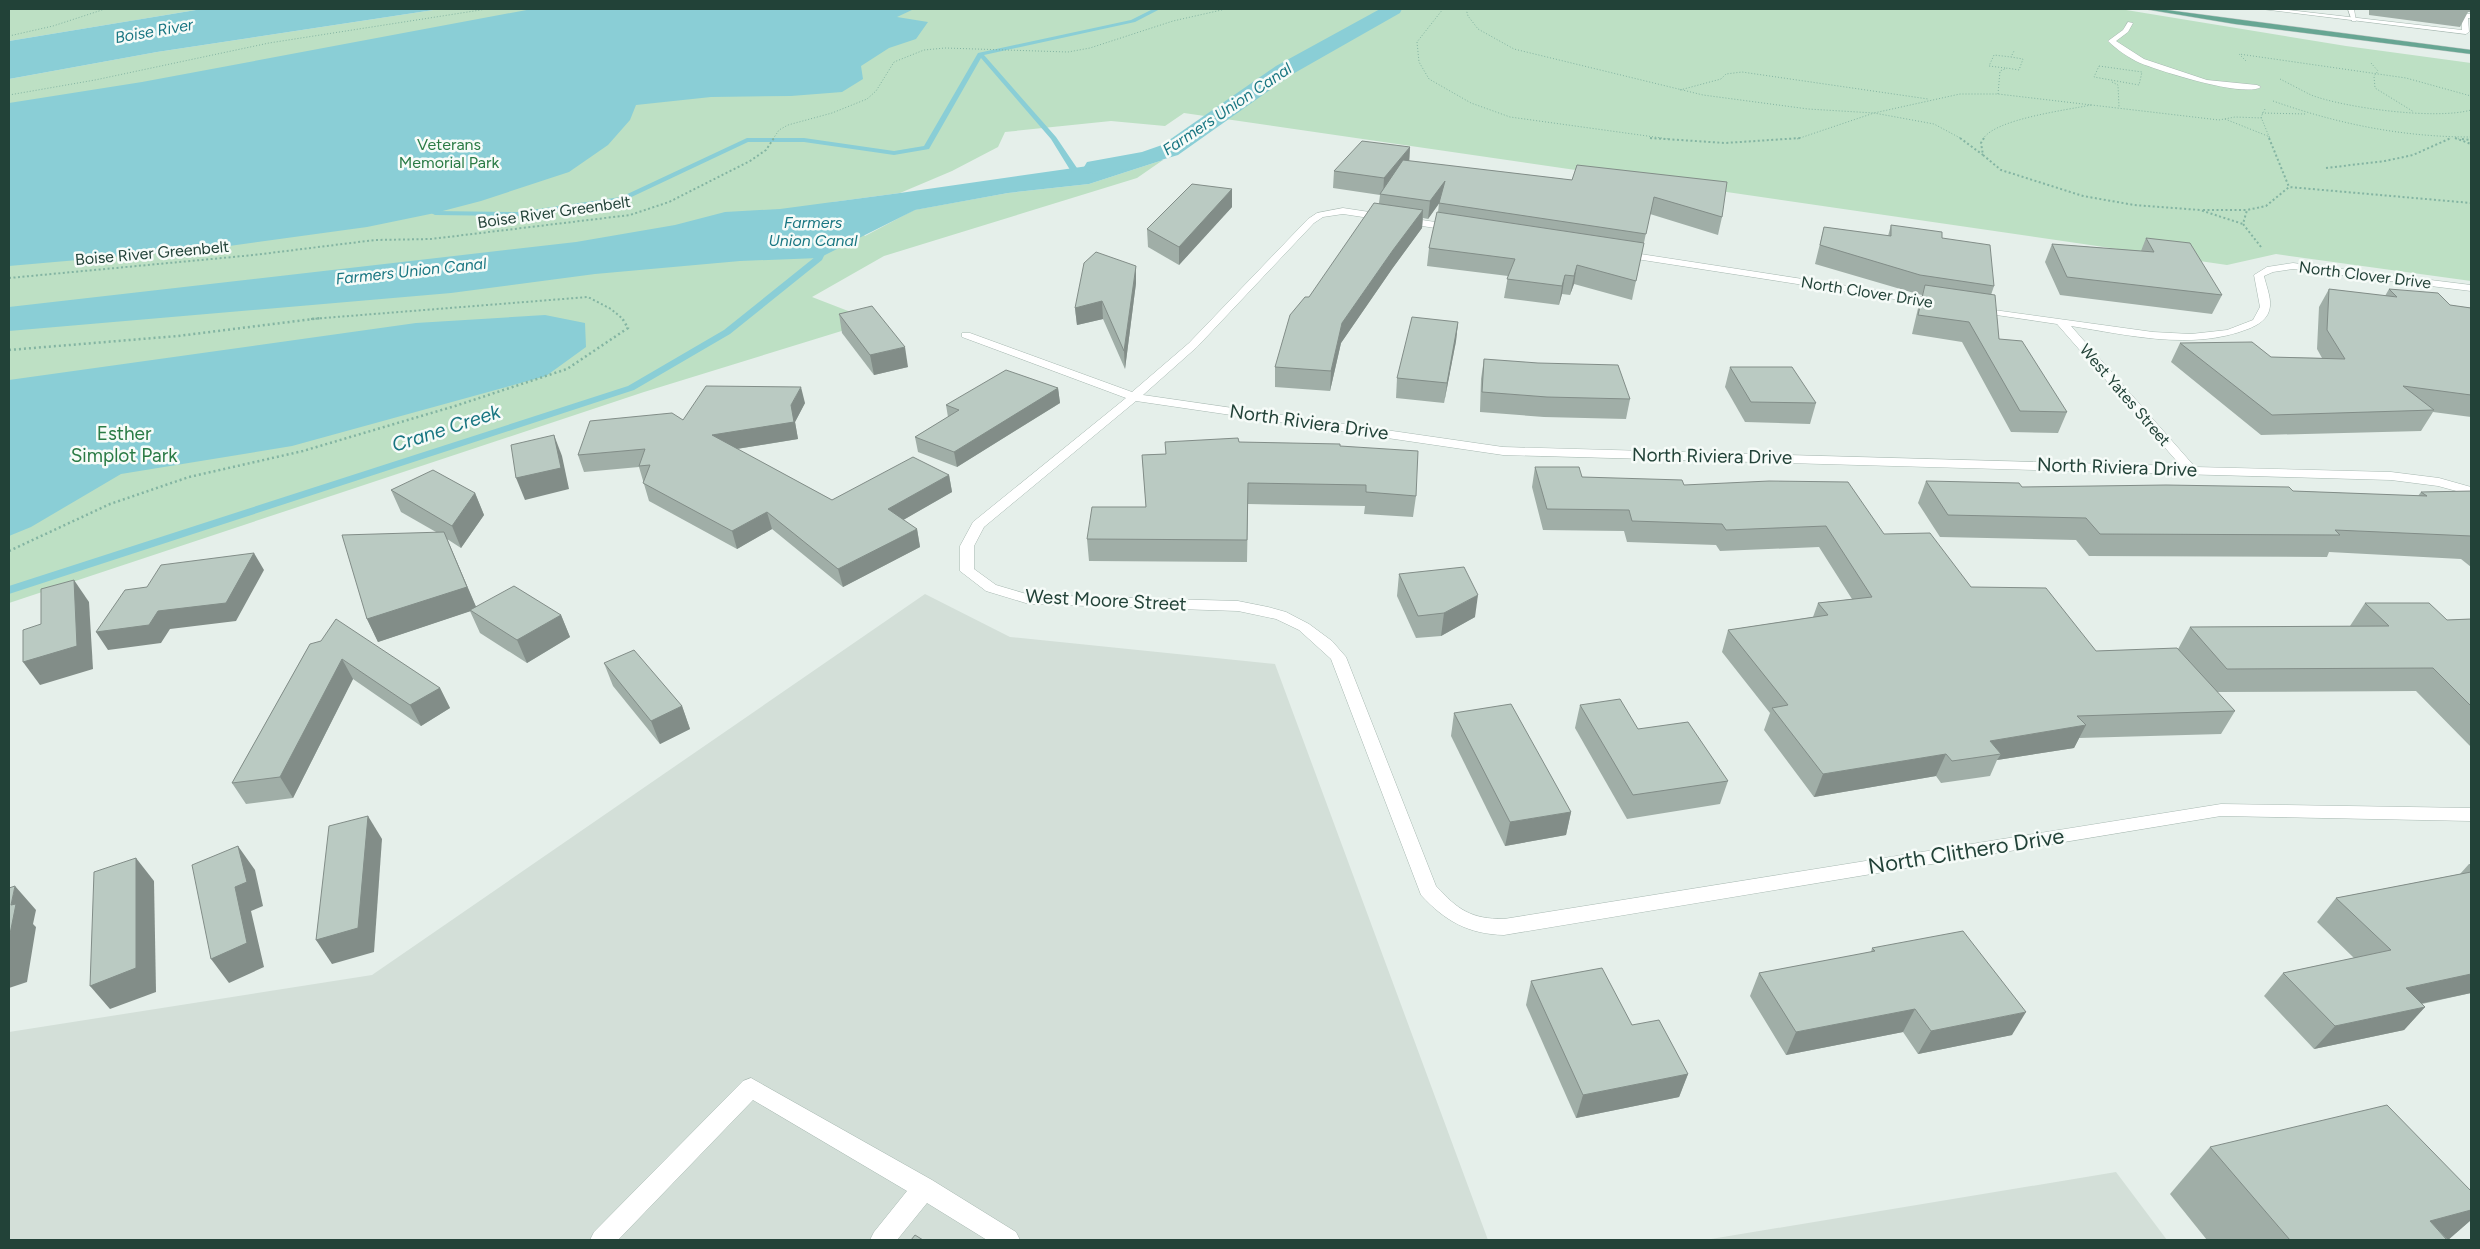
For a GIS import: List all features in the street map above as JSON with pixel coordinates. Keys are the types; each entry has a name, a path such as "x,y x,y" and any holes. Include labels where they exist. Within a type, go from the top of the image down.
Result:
{"main road":[{"path":"2148,9 2471,52"},
{"path":"2256,15 2324,24"}],"street":[{"path":"2265,9 2466,32 2464,15 2471,16"},
{"path":"2351,9 2354,20"},
{"path":"2130,23 2126,31 2111,41 2142,61 2206,82 2257,87"},
{"name":"West Moore Street","path":"1464,922 1447,911 1428,890 1338,657 1320,637 1299,622 1270,611 1238,606 1028,599 991,588 967,570 967,546 978,525 1134,397 1193,345 1311,221 1320,215 1331,212 1358,213 1465,230"},
{"name":"North Clover Drive","path":"1612,252 2061,322 2153,335 2191,337 2229,333 2257,322 2266,307 2259,275 2271,269 2294,266 2471,288"},
{"name":"West Yates Street","path":"2061,322 2190,469"},
{"name":"North Riviera Drive","path":"966,336 1134,397 1503,451 2391,476 2439,482 2471,490"},
{"name":"North Clithero Drive","path":"1464,922 1485,927 1504,926 2220,810 2471,815"},
{"path":"602,1240 751,1088 924,1188 1008,1240"},
{"path":"882,1240 924,1188"}],"path":[{"path":"9,36 53,26 105,9"},
{"path":"9,95 95,80 261,44 487,9"},
{"name":"Boise River Greenbelt","path":"9,278 254,255 375,240 431,239 593,222 630,215 669,202 750,161 766,150 779,130 788,125 832,113 867,99 876,90 894,62 908,55 924,50 964,48 1068,52 1090,48 1173,21 1226,9"},
{"path":"1443,9 1417,42 1419,62 1429,79 1471,103 1510,117 1649,138 1725,143 1795,140 1856,121 1874,113 1960,94 1998,94 2224,119 2262,118"},
{"path":"1466,9 1466,16 1487,36 1514,49 1680,90 1754,103 1874,113 1934,124 1967,142 2001,170 2083,196 2134,205 2200,210 2246,210 2266,206 2290,187 2471,203"},
{"path":"2011,57 2014,51"},
{"path":"2246,61 2239,54 2253,54 2294,63 2378,72 2427,81 2471,96"},
{"path":"1994,55 2023,59 2019,70 2007,68 1989,66 1994,55"},
{"path":"2371,63 2378,72"},
{"path":"1998,94 2000,71 2007,68"},
{"path":"1680,90 1721,79 1726,74 1742,72 1931,100"},
{"path":"2378,72 2374,76 2375,88 2419,114"},
{"path":"2276,76 2312,95 2342,103 2419,114 2457,114 2471,110"},
{"path":"2101,79 2118,84 2119,107"},
{"path":"1983,155 1981,143 1987,133 1993,130 2022,119 2096,104"},
{"path":"2266,106 2262,118 2290,187"},
{"path":"2262,114 2312,114"},
{"path":"2224,119 2270,137"},
{"path":"2453,137 2471,144"},
{"path":"2326,168 2413,155 2453,137 2471,140"},
{"path":"2200,210 2242,224 2264,251"},
{"path":"2242,224 2246,210"},
{"path":"9,350 178,336 322,318 588,297 611,307 628,328 567,368 455,406 303,451 189,477 110,504 9,551"}],"shaded area":[{"path":"925,594 1010,637 1275,664 1488,1240 9,1240 9,1032 372,975"},
{"path":"2116,1172 2167,1240 1705,1240"}],"green space":[{"path":"9,9 202,9 9,41"},
{"name":"Veterans Memorial Park","path":"440,9 2120,9 2346,46 2471,63 2471,281 2276,254 2227,265 1184,113 1165,126 1111,121 1005,132 998,147 952,171 900,193 833,202 865,236 914,210 1008,193 1089,184 1163,160 1137,178 884,256 812,297 874,321 644,392 9,603 9,79 157,52"}],"water":[{"name":"Boise River","path":"202,9 440,9 157,52 9,79 9,41"},
{"path":"532,9 914,9 897,17 928,22 916,39 889,48 861,66 863,79 842,92 791,96 711,97 636,105 630,120 608,145 569,172 481,201 367,227 215,248 9,266 9,103 142,82"},
{"name":"Farmers Union Canal","path":"1146,153 1163,160 1089,184 1008,193 915,210 819,258 740,261 595,274 451,293 9,331 9,307 576,242 675,225 725,212 780,209 900,193 1088,166"},
{"path":"545,315 585,323 586,347 546,376 292,446 121,474 31,527 9,536 9,380 416,323"}],"building":[{"path":"1362,141 1410,147 1384,178 1334,171"},
{"path":"1403,160 1572,180 1577,165 1727,182 1722,217 1654,197 1646,234 1439,203 1445,181 1430,201 1380,194"},
{"path":"1192,184 1232,189 1179,247 1147,229"},
{"path":"1374,203 1423,210 1342,323 1331,371 1275,367 1290,315 1305,297 1309,297"},
{"path":"1437,212 1644,243 1636,281 1577,265 1574,276 1565,275 1562,286 1507,279 1515,259 1429,248"},
{"path":"1891,225 1942,232 1942,238 1990,245 1994,286 1920,275 1820,245 1824,227 1891,236"},
{"path":"2146,238 2190,243 2222,295 2067,277 2052,244 2154,252"},
{"path":"1096,252 1136,266 1124,351 1102,301 1075,308 1084,263"},
{"path":"1925,285 1995,295 1999,339 2022,341 2067,412 2020,411 1969,322 1918,315"},
{"path":"2329,289 2397,297 2389,289 2438,293 2450,305 2471,308 2471,395 2403,386 2434,410 2272,415 2180,343 2252,342 2271,357 2345,359 2327,330"},
{"path":"872,306 905,347 870,355 839,314"},
{"path":"1412,317 1458,322 1447,383 1397,378"},
{"path":"1484,359 1538,363 1618,365 1630,399 1547,397 1482,392"},
{"path":"1730,367 1792,367 1816,403 1751,402"},
{"path":"1006,370 1058,388 954,452 915,437 959,410 946,405"},
{"path":"706,386 801,387 791,405 794,422 712,435 832,500 913,457 949,475 888,509 917,529 838,569 767,512 732,531 643,483 650,465 639,466 645,449 578,455 590,421 672,413 683,420"},
{"path":"554,435 561,468 516,478 511,445"},
{"path":"1238,438 1239,442 1340,444 1340,446 1418,451 1416,496 1366,492 1366,485 1248,483 1247,540 1087,539 1092,507 1146,507 1142,455 1166,454 1165,442"},
{"path":"1535,467 1579,467 1582,477 1682,480 1684,485 1769,481 1848,482 1884,534 1930,533 1971,587 2046,588 2096,651 2177,648 2235,711 2077,716 2086,725 1990,741 2001,754 1952,761 1946,754 1823,774 1772,708 1788,705 1728,630 1828,615 1818,603 1872,597 1826,526 1726,530 1722,524 1632,521 1629,510 1547,509"},
{"path":"433,470 475,493 452,526 391,490"},
{"path":"1926,481 2019,483 2022,487 2166,485 2289,487 2293,491 2427,496 2421,492 2471,491 2471,536 2335,530 2340,535 2100,534 2086,518 1948,515"},
{"path":"444,532 467,587 367,619 342,535"},
{"path":"254,553 226,603 158,611 149,625 96,632 125,590 147,587 161,565"},
{"path":"1464,567 1478,595 1444,613 1418,616 1399,574"},
{"path":"74,580 77,646 23,662 23,630 41,624 41,589"},
{"path":"514,586 561,615 517,640 470,610"},
{"path":"2365,603 2429,603 2447,620 2471,619 2471,706 2433,668 2227,669 2190,627 2389,626"},
{"path":"336,619 440,688 410,705 342,659 280,777 232,783 310,644 321,641"},
{"path":"634,650 682,706 651,721 604,663"},
{"path":"1620,699 1638,729 1688,722 1728,781 1633,795 1580,705"},
{"path":"1511,704 1571,812 1510,822 1454,713"},
{"path":"368,816 358,928 316,940 329,826"},
{"path":"238,846 247,882 235,887 247,943 211,959 192,865"},
{"path":"136,858 136,968 90,986 94,872"},
{"path":"2471,872 2471,974 2406,988 2425,1007 2335,1026 2283,973 2391,950 2336,898"},
{"path":"15,886 11,905 16,904 9,939 9,888"},
{"path":"1963,931 2026,1012 1931,1031 1915,1009 1796,1032 1759,973 1875,951 1872,948"},
{"path":"1602,968 1632,1025 1659,1020 1688,1074 1583,1095 1531,981"},
{"path":"2387,1105 2471,1191 2471,1210 2430,1221 2447,1240 2290,1240 2210,1147"},
{"path":"915,1235 923,1240 911,1240"}],"waterway":[{"path":"980,54 1133,21 1157,9"},
{"name":"Farmers Union Canal","path":"1096,167 1144,159 1170,150 1191,137 1265,82 1319,49 1393,9"},
{"path":"435,213 518,214 623,199 747,140 804,140 894,153 927,148 980,54"},
{"path":"980,54 1054,138 1075,171"},
{"name":"Crane Creek","path":"9,590 631,388 727,332 819,258 826,243"}],"park label":[{"name":"Esther Simplot Park","path":"124,444"}]}
